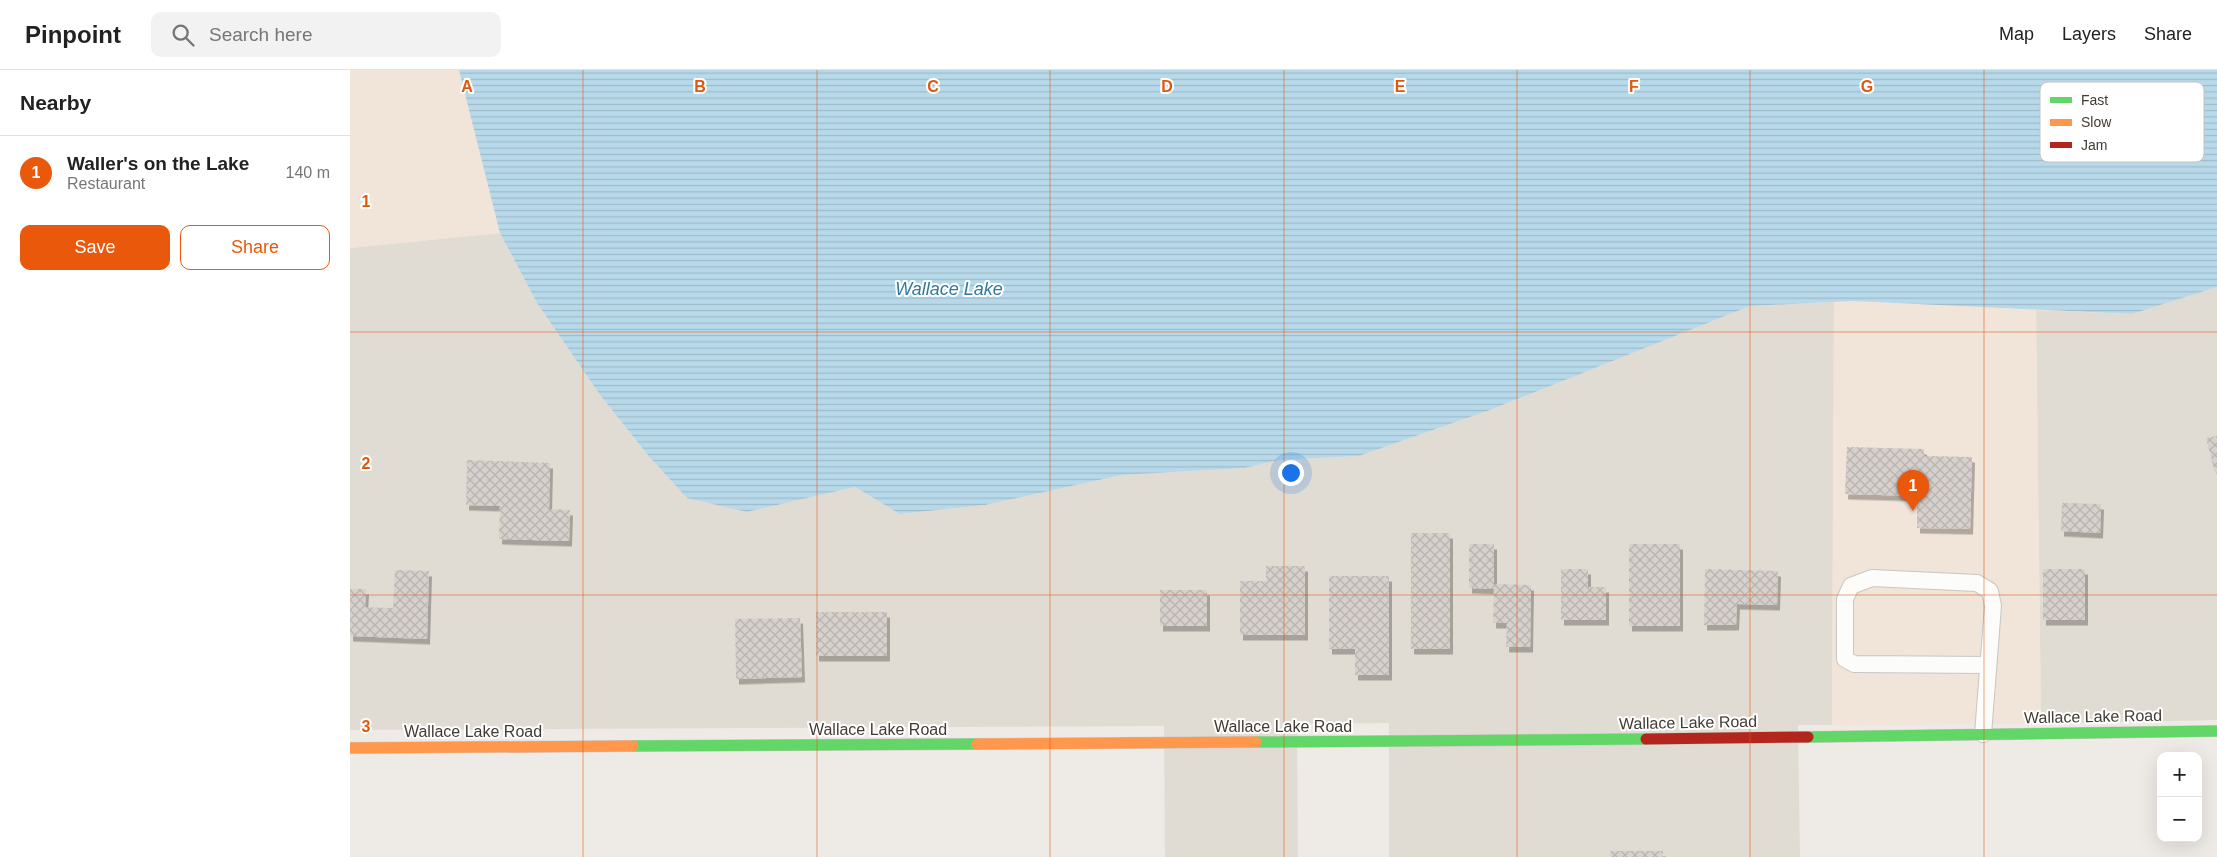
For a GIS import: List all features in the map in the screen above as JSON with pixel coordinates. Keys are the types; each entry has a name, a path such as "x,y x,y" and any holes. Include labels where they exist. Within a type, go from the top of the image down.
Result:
{"street":[{"name":"Wallace Lake Road","path":"350,748 1478,741 2217,731"}],"lane":[{"path":"1982,734 1988,665 1993,606 1990,591 1976,583 1872,578 1851,586 1845,599 1845,659 1854,664 1988,665"}],"shaded area":[{"path":"350,70 459,70 500,233 350,248"},
{"path":"500,233 537,303 600,395 647,454 747,512 855,487 900,514 985,505 1122,475 1245,468 1278,460 1359,456 1490,410 1750,306 1834,302 1832,725 1798,725 1800,857 1389,857 1389,723 1297,724 1298,857 1165,857 1164,726 350,730 350,248"},
{"path":"2217,287 2217,720 2041,724 2036,310 2132,314"},
{"path":"1852,301 2036,310 2041,724 1832,725 1834,302"}],"water":[{"name":"Wallace Lake","path":"459,70 2217,70 2217,287 2132,314 1852,301 1750,306 1490,410 1359,456 1278,460 1245,468 1122,475 985,505 900,514 855,487 747,512 687,498 647,454 600,395 537,303 500,233"}],"building":[{"path":"2217,436 2217,473 2215,473 2206,438"},
{"path":"1847,447 1924,449 1924,456 1972,457 1970,529 1917,528 1917,496 1845,494"},
{"path":"467,460 550,463 549,509 570,510 569,541 499,539 500,506 466,505"},
{"path":"2062,503 2101,504 2100,533 2061,531"},
{"path":"1411,533 1450,533 1450,649 1411,649"},
{"path":"1469,544 1494,544 1494,584 1531,585 1530,647 1506,647 1507,623 1493,623 1494,589 1469,588"},
{"path":"1629,544 1680,544 1680,626 1629,626"},
{"path":"1266,566 1305,566 1305,635 1240,635 1240,581 1266,581"},
{"path":"1561,569 1588,569 1588,587 1606,587 1606,620 1561,620"},
{"path":"1705,569 1778,571 1777,605 1737,604 1736,625 1704,625"},
{"path":"2043,569 2085,569 2085,620 2043,620"},
{"path":"395,570 429,571 427,639 350,636 350,589 366,589 365,607 393,608"},
{"path":"1329,576 1389,576 1389,675 1355,675 1355,649 1329,649"},
{"path":"1160,590 1207,590 1207,626 1160,626"},
{"path":"816,612 887,612 887,656 816,656"},
{"path":"800,618 802,677 736,679 735,619"},
{"path":"1610,851 1663,851 1663,857 1610,857"}],"traffic: fast":[{"path":"1808,737 2217,731"},
{"path":"1256,742 1646,739"},
{"path":"633,746 977,744"}],"traffic: slow":[{"path":"977,744 1256,742"},
{"path":"350,748 633,746"}],"traffic: jam":[{"path":"1646,739 1808,737"}],"place":[{"name":"Waller's on the Lake","path":"1913,511"}]}
